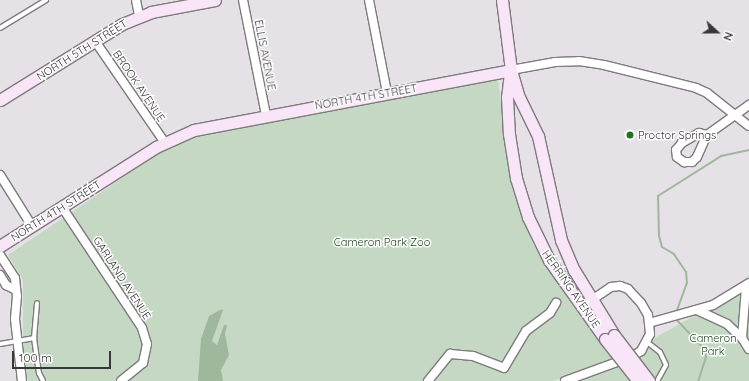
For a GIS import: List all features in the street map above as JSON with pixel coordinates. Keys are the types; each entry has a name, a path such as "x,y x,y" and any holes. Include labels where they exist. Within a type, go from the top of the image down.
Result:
{"main road":[{"name":"NORTH 5TH STREET","path":"0,100 95,41 139,16 215,0"},
{"name":"HERRING AVENUE","path":"502,0 510,70 518,95 538,136 561,240 574,270 592,299 610,337 638,381"},
{"name":"NORTH 4TH STREET","path":"0,246 164,143 214,124 510,70"},
{"name":"HERRING AVENUE","path":"510,70 507,97 509,134 522,199 549,260 581,306 649,381"}],"street":[{"path":"136,0 139,16"},
{"name":"ELLIS AVENUE","path":"243,0 266,115"},
{"path":"369,0 387,93"},
{"name":"BROOK AVENUE","path":"95,41 164,143"},
{"name":"NORTH 4TH STREET","path":"510,70 555,62 578,61 604,65 696,88 736,114 749,126"},
{"path":"707,135 749,105"},
{"path":"0,175 32,226"},
{"name":"GARLAND AVENUE","path":"62,207 142,328 147,344 143,363 121,381"},
{"path":"0,255 14,278 16,290 15,319 22,381"},
{"path":"0,276 6,285 16,290"},
{"path":"649,323 713,305 748,285"},
{"path":"742,338 748,285"},
{"path":"565,381 630,357 641,351 650,334 649,323 641,303 628,289 620,286 611,287 581,306"},
{"path":"428,381 450,354 473,356 504,368 526,331 550,313 556,303"},
{"path":"696,310 728,324 742,338 749,349"}],"lane":[{"path":"0,28 46,0"},
{"path":"37,303 34,338 39,373 42,381"},
{"path":"0,344 34,338"},
{"path":"647,342 660,352 666,365 658,381"}],"green space":[{"name":"Cameron Park Zoo","path":"498,80 513,190 533,244 569,301 614,360 554,381 28,381 23,350 23,280 8,255 168,147 222,128"},
{"name":"Cameron Park","path":"749,275 749,381 565,381 599,369 728,297"}],"shaded area":[{"path":"223,310 212,341 217,345 224,325 227,325 225,334 229,355 221,370 223,381 198,381 201,339 209,316"}],"waterway":[{"path":"676,313 687,283 686,272 674,254 662,247 659,236 658,196 721,156 749,150"},
{"path":"675,318 705,350 706,357 698,381"}],"place":[{"name":"Proctor Springs","path":"630,135"}]}
